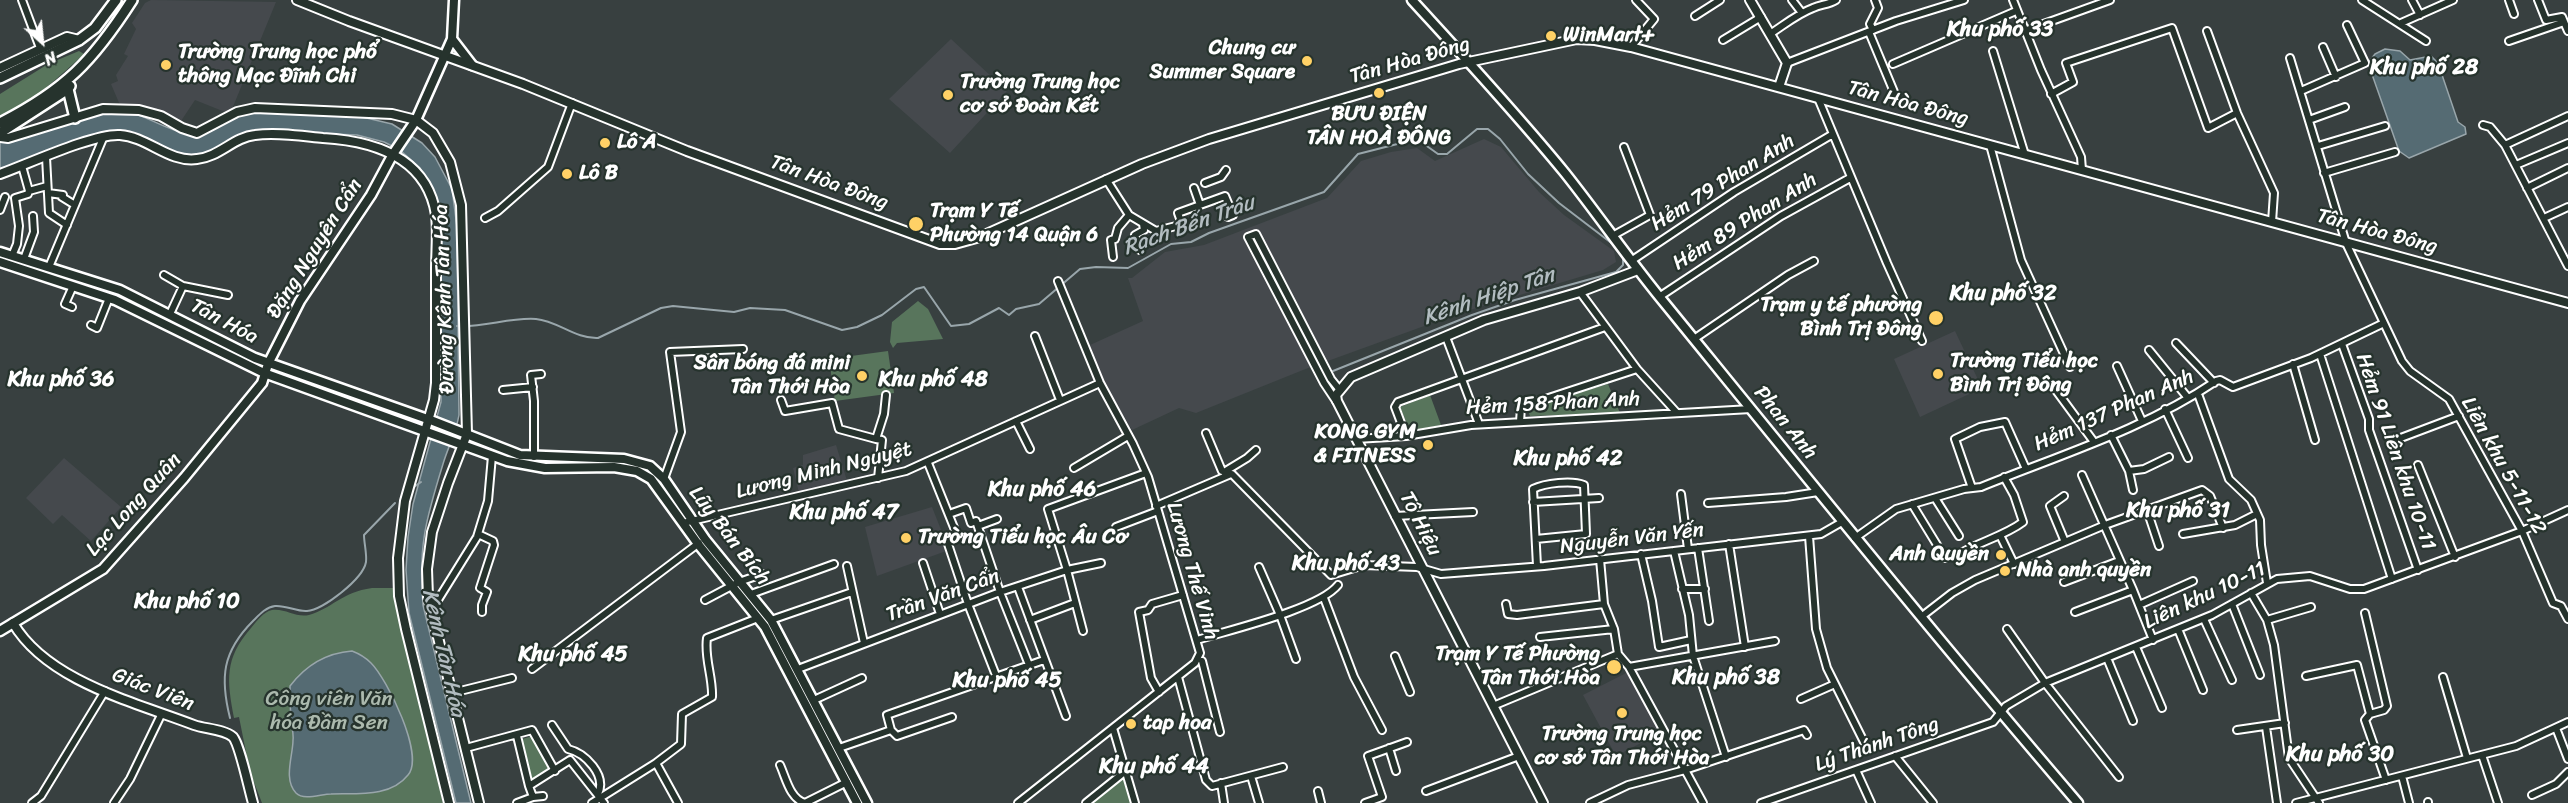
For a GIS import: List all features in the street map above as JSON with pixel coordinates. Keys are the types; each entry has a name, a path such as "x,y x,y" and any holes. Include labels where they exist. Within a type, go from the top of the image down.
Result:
{"main road":[{"path":"0,135 67,86 108,37 132,0"},
{"path":"416,120 452,39 454,0"},
{"name":"Phan Anh","path":"1412,0 1531,133 1614,235 1659,297 1855,538 2078,803"},
{"path":"0,78 79,40 95,28 113,3"},
{"path":"452,39 472,65"},
{"path":"67,86 75,118"},
{"path":"0,123 67,86"},
{"name":"Đặng Nguyên Cẩn","path":"264,373 300,301 371,195 393,154 416,120"},
{"name":"Tân Hóa","path":"0,252 120,290 268,364 464,433"},
{"name":"Tân Hóa","path":"0,262 109,298 264,373 460,444"},
{"name":"Lạc Long Quân","path":"0,631 103,569 184,478 244,405 262,382 264,373"},
{"name":"Lũy Bán Bích","path":"464,433 520,455 624,459 650,466 664,479 701,542 736,584 775,644 858,803"},
{"name":"Lũy Bán Bích","path":"460,444 492,456 545,468 614,467 637,471 651,479 687,521"},
{"name":"Lũy Bán Bích","path":"736,584 751,594 771,620 867,803"}],"street":[{"path":"22,0 40,48"},
{"name":"Tân Hòa Đông","path":"297,0 572,103 687,151 940,244 955,244 980,237 1106,179 1214,138 1469,62 1577,39 1631,47 2568,303"},
{"path":"1631,47 1654,19 1636,0"},
{"path":"1695,16 1720,0"},
{"path":"1750,0 1787,63 1779,87"},
{"path":"1792,0 1802,13"},
{"path":"1770,34 1802,13 1836,0"},
{"path":"1875,0 1878,8 1870,24 1871,31 1894,92"},
{"path":"1787,63 1871,31 1964,0"},
{"path":"2015,0 2016,11 2024,31 2081,157 2082,170"},
{"path":"2024,31 2110,0"},
{"path":"2362,0 2426,41"},
{"path":"2412,0 2420,15"},
{"path":"2401,23 2453,0"},
{"path":"2509,0 2514,14"},
{"path":"2538,0 2546,20 2562,16 2568,31"},
{"path":"1893,64 2016,11"},
{"path":"1723,40 1761,17"},
{"path":"2509,41 2564,22"},
{"path":"2301,91 2364,64 2365,61 2347,26"},
{"path":"2051,94 2073,82 2066,63 2172,28 2208,128 2237,113"},
{"path":"2207,31 2237,113 2274,193 2272,222"},
{"path":"0,68 67,37 79,40"},
{"path":"2323,47 2336,77"},
{"path":"1992,51 2025,155"},
{"name":"Liên khu 5-11-12","path":"2290,58 2346,243 2402,361 2410,371 2449,399 2522,531 2553,603 2561,606 2568,619"},
{"path":"1818,98 1850,178 1922,341"},
{"path":"485,218 498,211 548,167 572,103"},
{"path":"2309,120 2345,107"},
{"name":"Đường Kênh Tân Hóa","path":"0,135 8,138 103,109 126,108 161,116 182,128 197,133 237,112 255,108 392,114 416,120 438,139 450,162 459,192 463,218 464,433 432,532 427,569 428,597 479,803"},
{"path":"2505,145 2568,116"},
{"path":"2483,125 2490,127 2505,145 2527,188 2566,254 2568,266"},
{"path":"2318,146 2385,126"},
{"name":"Hẻm 79 Phan Anh","path":"1631,261 1734,192 1833,134"},
{"name":"Đường Kênh Tân Hóa","path":"0,174 104,136 132,137 175,157 188,160 211,156 245,137 260,135 353,140 369,143 408,164 421,179 432,198 436,215 436,383 431,420 405,501 399,535 399,596 449,803"},
{"path":"50,267 104,136"},
{"path":"2516,165 2568,143"},
{"path":"1990,145 2021,260 2070,367"},
{"path":"1614,235 1650,215 1624,147"},
{"path":"2324,173 2395,152"},
{"path":"46,157 49,213 67,225"},
{"path":"22,166 29,191"},
{"path":"2527,188 2568,168"},
{"path":"1205,183 1221,177 1226,170"},
{"name":"Hẻm 89 Phan Anh","path":"1659,297 1781,216 1850,178"},
{"path":"1106,179 1129,215 1156,231 1182,224 1178,213 1226,196 1233,215 1228,218"},
{"path":"1194,188 1200,205"},
{"path":"12,256 17,244 19,226 15,198 28,194 29,191 48,189 63,195 62,197 75,205"},
{"path":"0,210 5,197"},
{"path":"2544,218 2568,207"},
{"path":"1113,257 1112,240 1129,215"},
{"path":"24,259 34,232 33,216"},
{"path":"1140,250 1135,235 1144,230 1143,224"},
{"path":"1337,401 1324,383 1248,237 1256,234 1331,380 1339,389"},
{"path":"1694,339 1788,275 1814,261"},
{"path":"1337,401 1339,389 1351,377 1484,320 1580,292 1638,270"},
{"path":"164,275 183,286 228,295"},
{"name":"Lương Thế Vinh","path":"1018,803 1195,663 1200,653 1146,473 1100,383 1058,281"},
{"path":"72,307 65,304 73,286"},
{"path":"170,314 183,286"},
{"path":"1580,292 1637,369 1677,413"},
{"path":"91,325 97,328 109,298"},
{"name":"Hẻm 137 Phan Anh","path":"1855,538 1896,509 1972,488 2026,469 2142,421 2198,394 2220,380 2233,387 2320,354 2384,323"},
{"path":"1406,436 1395,407 1398,402 1605,327"},
{"path":"1035,336 1060,400"},
{"path":"1446,337 1479,424"},
{"path":"2176,343 2214,383"},
{"name":"Hẻm 91 Liên khu 10-11","path":"2342,344 2369,419 2369,430 2418,570"},
{"path":"664,479 681,432 670,352 743,349"},
{"path":"2149,350 2188,398"},
{"path":"2320,354 2392,579"},
{"path":"2293,364 2315,440"},
{"path":"2117,366 2142,421"},
{"path":"1520,422 1521,406 1637,369"},
{"path":"534,457 531,375 540,374"},
{"name":"Lương Minh Nguyệt","path":"687,521 878,478 928,463 1100,383"},
{"path":"2047,386 2055,389 2094,442"},
{"path":"503,390 533,387"},
{"path":"2198,394 2229,479 2251,500 2257,514 2267,583"},
{"path":"876,439 884,414 886,395"},
{"path":"781,400 785,411 832,403 839,429 882,440 878,478"},
{"name":"Tô Hiệu","path":"1337,401 1543,803"},
{"name":"Hẻm 158 Phan Anh","path":"1356,439 1406,436 1479,424 1752,409"},
{"path":"2165,409 2188,458"},
{"path":"2398,438 2459,416"},
{"path":"1016,421 1030,449"},
{"path":"1972,488 1956,439 1980,427 2005,422 2026,469"},
{"path":"1206,433 1223,472"},
{"path":"2111,435 2129,471 2133,489"},
{"path":"1074,468 1128,436"},
{"path":"1223,472 1256,450"},
{"path":"431,612 478,534 488,501 492,456"},
{"path":"2129,471 2144,469 2169,458"},
{"path":"928,463 957,535 946,538 968,604 997,678"},
{"path":"2418,465 2455,557"},
{"path":"1223,472 1232,474"},
{"path":"1083,631 1048,509 1146,473"},
{"path":"1116,527 1232,474"},
{"name":"Nguyễn Văn Yến","path":"1232,474 1331,575 1364,565 1423,569 1441,574 1537,566 1809,536 1827,532 1842,522"},
{"path":"2082,475 2153,640"},
{"path":"1956,556 1970,546 2000,535 2023,522 2014,495 2004,477"},
{"path":"1536,539 1586,534 1583,484 1560,484 1534,488 1537,566"},
{"path":"1921,617 1952,593 2014,564 2105,525 2202,490 2210,495 2223,528"},
{"path":"1708,502 1786,497 1818,492"},
{"path":"1681,494 1688,549"},
{"path":"2064,496 2050,506 2065,542"},
{"path":"1533,502 1599,498"},
{"path":"1935,498 1959,536"},
{"path":"1912,504 1945,558"},
{"path":"950,514 966,508 971,523 977,524 997,519"},
{"path":"2147,510 2159,546"},
{"name":"Liên khu 10-11","path":"2001,713 2006,706 2045,683 2204,618 2277,579 2310,576 2350,589 2364,589 2455,557 2568,510"},
{"path":"1395,516 1473,512"},
{"path":"2182,534 2223,528 2257,514"},
{"path":"977,524 1000,592 1029,665"},
{"path":"478,534 493,541 494,545 480,588 487,592 482,612"},
{"path":"2000,535 2014,564"},
{"path":"1809,536 1816,629 1827,668 1864,742"},
{"path":"532,669 701,542"},
{"path":"1729,544 1745,647"},
{"path":"1698,548 1709,621"},
{"path":"1674,551 1689,615 1693,656 1726,757"},
{"path":"1641,554 1652,601 1659,647 1691,640"},
{"path":"1600,559 1604,604 1614,629 1618,654 1629,667 1703,803"},
{"path":"2064,582 2119,561"},
{"path":"923,563 940,614"},
{"name":"Trần Văn Cẩn","path":"798,669 1000,592 1067,570 1101,563"},
{"path":"751,594 834,564"},
{"path":"847,566 864,643"},
{"path":"1259,567 1281,615 1296,659"},
{"path":"705,600 762,574"},
{"path":"2139,605 2193,581"},
{"path":"1197,640 1281,615 1324,598 1338,585"},
{"path":"1018,587 1066,717"},
{"path":"1682,589 1705,588"},
{"path":"2075,612 2133,590"},
{"path":"771,620 852,592"},
{"path":"2251,592 2267,620 2274,645 2289,758 2318,800"},
{"path":"1158,692 1151,678 1139,612 1148,610 1152,604 1183,595"},
{"path":"1324,598 1354,677 1382,730"},
{"path":"1030,620 1075,603"},
{"path":"1506,604 1508,614 1516,615 1604,604"},
{"path":"2232,604 2260,675"},
{"path":"2267,620 2311,607"},
{"path":"2365,613 2387,706 2384,710 2370,714 2364,720 2386,780"},
{"path":"592,803 657,763 681,744 682,714 712,697 713,686 705,651 707,638 758,618"},
{"path":"2204,618 2232,680"},
{"name":"Giác Viên","path":"13,623 25,642 36,652 76,677 105,691 201,727 225,732 233,738 253,803"},
{"path":"1540,637 1614,629"},
{"path":"2007,629 2045,683 2119,777"},
{"path":"2178,629 2203,690"},
{"path":"1629,667 1775,641"},
{"path":"2136,646 2162,708"},
{"path":"1493,706 1618,654"},
{"path":"1395,656 1410,692"},
{"path":"2107,658 2133,721"},
{"path":"952,717 897,736 891,730 887,715 1044,660"},
{"path":"1202,661 1220,732"},
{"path":"2306,676 2354,664 2359,669 2370,714"},
{"path":"1178,677 1206,780 1212,786 1283,767"},
{"path":"2443,677 2467,758"},
{"path":"452,693 512,678"},
{"path":"814,700 862,678"},
{"path":"1802,699 1835,684"},
{"path":"32,803 41,796 105,691"},
{"path":"114,803 130,778 162,712"},
{"name":"Lý Thánh Tông","path":"1763,803 1993,722 2001,713"},
{"path":"2296,803 2318,800 2516,746 2568,722"},
{"path":"2238,730 2285,723"},
{"path":"552,725 568,750 579,752 588,759 600,785 601,798"},
{"path":"2266,727 2277,803"},
{"path":"1113,728 1135,803"},
{"path":"2556,728 2566,747 2568,759"},
{"path":"466,748 517,736 532,730 555,771"},
{"path":"839,748 891,730"},
{"path":"1590,803 1628,785 1685,770 1804,730 1807,735"},
{"path":"517,736 533,797"},
{"path":"1365,803 1382,797 1368,756 1407,742"},
{"path":"1389,748 1396,771"},
{"path":"2482,755 2498,803"},
{"path":"1426,792 1519,756"},
{"path":"1895,756 1933,803"},
{"path":"529,786 570,760 601,798"},
{"path":"657,763 678,803"},
{"path":"780,765 792,793 799,801 805,803 847,782"},
{"path":"1086,803 1127,770"},
{"path":"1856,770 1871,803"},
{"path":"2532,795 2556,784 2568,772"},
{"path":"1251,776 1259,803"},
{"path":"2402,776 2409,803"},
{"path":"1221,783 1224,803"},
{"path":"1318,791 1321,803"},
{"path":"518,803 543,795"}],"shaded area":[{"name":"Trường Trung học phổ thông Mạc Đĩnh Chi","path":"151,0 276,2 230,114 195,100 179,124 136,106 120,105 111,84 118,81 116,75 128,56 124,54 136,29 132,23 145,3"},
{"name":"Trường Trung học cơ sở Đoàn Kết","path":"951,39 1007,91 950,153 889,99"},
{"path":"1484,139 1501,147 1539,192 1564,215 1614,251 1616,262 1603,270 1460,313 1303,370 1196,413 1179,408 1132,430 1101,378 1090,345 1143,321 1128,278 1132,278 1165,252 1204,245 1327,198 1361,161 1391,152 1417,148 1435,161"},
{"name":"Trường Tiểu học Bình Trị Đông","path":"1955,331 1982,388 1920,417 1894,359"},
{"path":"836,445 848,484 800,497 793,468 803,465 803,455"},
{"path":"64,458 121,507 91,541 62,515 53,524 26,498"},
{"name":"Trường Tiểu học Âu Cơ","path":"932,507 949,550 877,576 865,527"},
{"name":"Trường Trung học cơ sở Tân Thới Hòa","path":"1630,671 1662,732 1616,756 1583,695"}],"green space":[{"path":"79,51 84,54 54,81 34,97 0,117 0,94 48,64"},
{"path":"918,301 928,309 943,339 897,343 893,348 890,342 892,322"},
{"name":"Sân bóng đá mini Tân Thới Hòa","path":"888,351 894,393 835,401 829,359"},
{"path":"1608,384 1620,413 1530,416 1527,408"},
{"path":"1430,395 1441,425 1410,431 1400,407"},
{"name":"Công viên Văn hóa Đầm Sen","path":"372,588 393,588 443,803 262,803 250,772 239,717 234,718 229,681 236,650 242,639 269,611 281,610 304,616 309,615 353,593"},
{"path":"533,736 551,769 532,779 522,739"},
{"path":"1126,774 1135,803 1091,803"}],"water":[{"path":"2385,49 2400,51 2410,60 2431,56 2438,63 2458,122 2465,127 2466,134 2409,158 2399,151 2368,63 2375,54"},
{"path":"124,110 176,131 194,135 246,111 358,116 392,124 422,143 435,157 452,189 457,227 459,415 428,517 423,549 422,584 423,605 471,803 456,803 409,613 406,570 413,504 441,402 439,226 434,196 420,168 400,150 384,142 357,135 254,131 245,133 211,152 194,156 178,154 134,133 108,132 0,169 0,142 98,113"},
{"path":"352,651 371,663 386,684 408,735 412,751 412,765 408,775 401,782 382,791 303,797 292,787 289,774 293,737 290,686 317,661 334,654"}],"waterway":[{"name":"Rạch Bến Trâu","path":"457,326 536,319 544,320 582,336 598,338 661,308 673,306 734,312 750,308 785,310 842,330 857,327 882,315 916,289 924,287 951,326 969,324 999,308 1009,315 1016,309 1039,304 1080,269 1128,268 1171,244 1191,242 1209,233 1324,192 1358,154 1417,139 1438,154 1447,154 1477,129 1488,129 1500,139 1528,174 1559,203 1614,245"},
{"name":"Kênh Hiệp Tân","path":"1333,371 1472,315 1515,300 1616,272 1623,265 1623,256"},
{"path":"414,487 421,482"},
{"path":"230,718 225,690 226,666 229,655 243,632 269,608 279,606 307,611 332,600 350,585 358,577 366,562 364,535 395,503"}],"place":[{"name":"WinMart+","path":"1551,36"},
{"name":"Chung cư Summer Square","path":"1307,61"},
{"name":"Trường Trung học phổ thông Mạc Đĩnh Chi","path":"166,65"},
{"name":"BƯU ĐIỆN TÂN HOÀ ĐÔNG","path":"1379,93"},
{"name":"Trường Trung học cơ sở Đoàn Kết","path":"948,95"},
{"name":"Lô A","path":"605,143"},
{"name":"Lô B","path":"567,174"},
{"name":"Trạm Y Tế Phường 14 Quận 6","path":"916,224"},
{"name":"Trạm y tế phường Bình Trị Đông","path":"1936,318"},
{"name":"Trường Tiểu học Bình Trị Đông","path":"1938,374"},
{"name":"Sân bóng đá mini Tân Thới Hòa","path":"862,376"},
{"name":"KONG GYM & FITNESS","path":"1428,445"},
{"name":"Trường Tiểu học Âu Cơ","path":"906,538"},
{"name":"Anh Quyền","path":"2001,555"},
{"name":"Nhà anh quyền","path":"2005,571"},
{"name":"Trạm Y Tế Phường Tân Thới Hòa","path":"1614,667"},
{"name":"Trường Trung học cơ sở Tân Thới Hòa","path":"1622,713"},
{"name":"tap hoa","path":"1131,724"}],"district":[{"name":"Khu phố 33","path":"2000,30"},
{"name":"Khu phố 28","path":"2424,68"},
{"name":"Khu phố 32","path":"2003,294"},
{"name":"Khu phố 36","path":"61,380"},
{"name":"Khu phố 48","path":"933,380"},
{"name":"Khu phố 42","path":"1568,459"},
{"name":"Khu phố 46","path":"1042,490"},
{"name":"Khu phố 31","path":"2178,511"},
{"name":"Khu phố 47","path":"844,513"},
{"name":"Khu phố 43","path":"1346,564"},
{"name":"Khu phố 10","path":"187,602"},
{"name":"Khu phố 45","path":"573,655"},
{"name":"Khu phố 38","path":"1726,678"},
{"name":"Khu phố 45","path":"1007,681"},
{"name":"Khu phố 30","path":"2340,755"},
{"name":"Khu phố 44","path":"1154,767"}],"water label":[{"name":"Kênh Tân Hóa","path":"443,653"}]}
